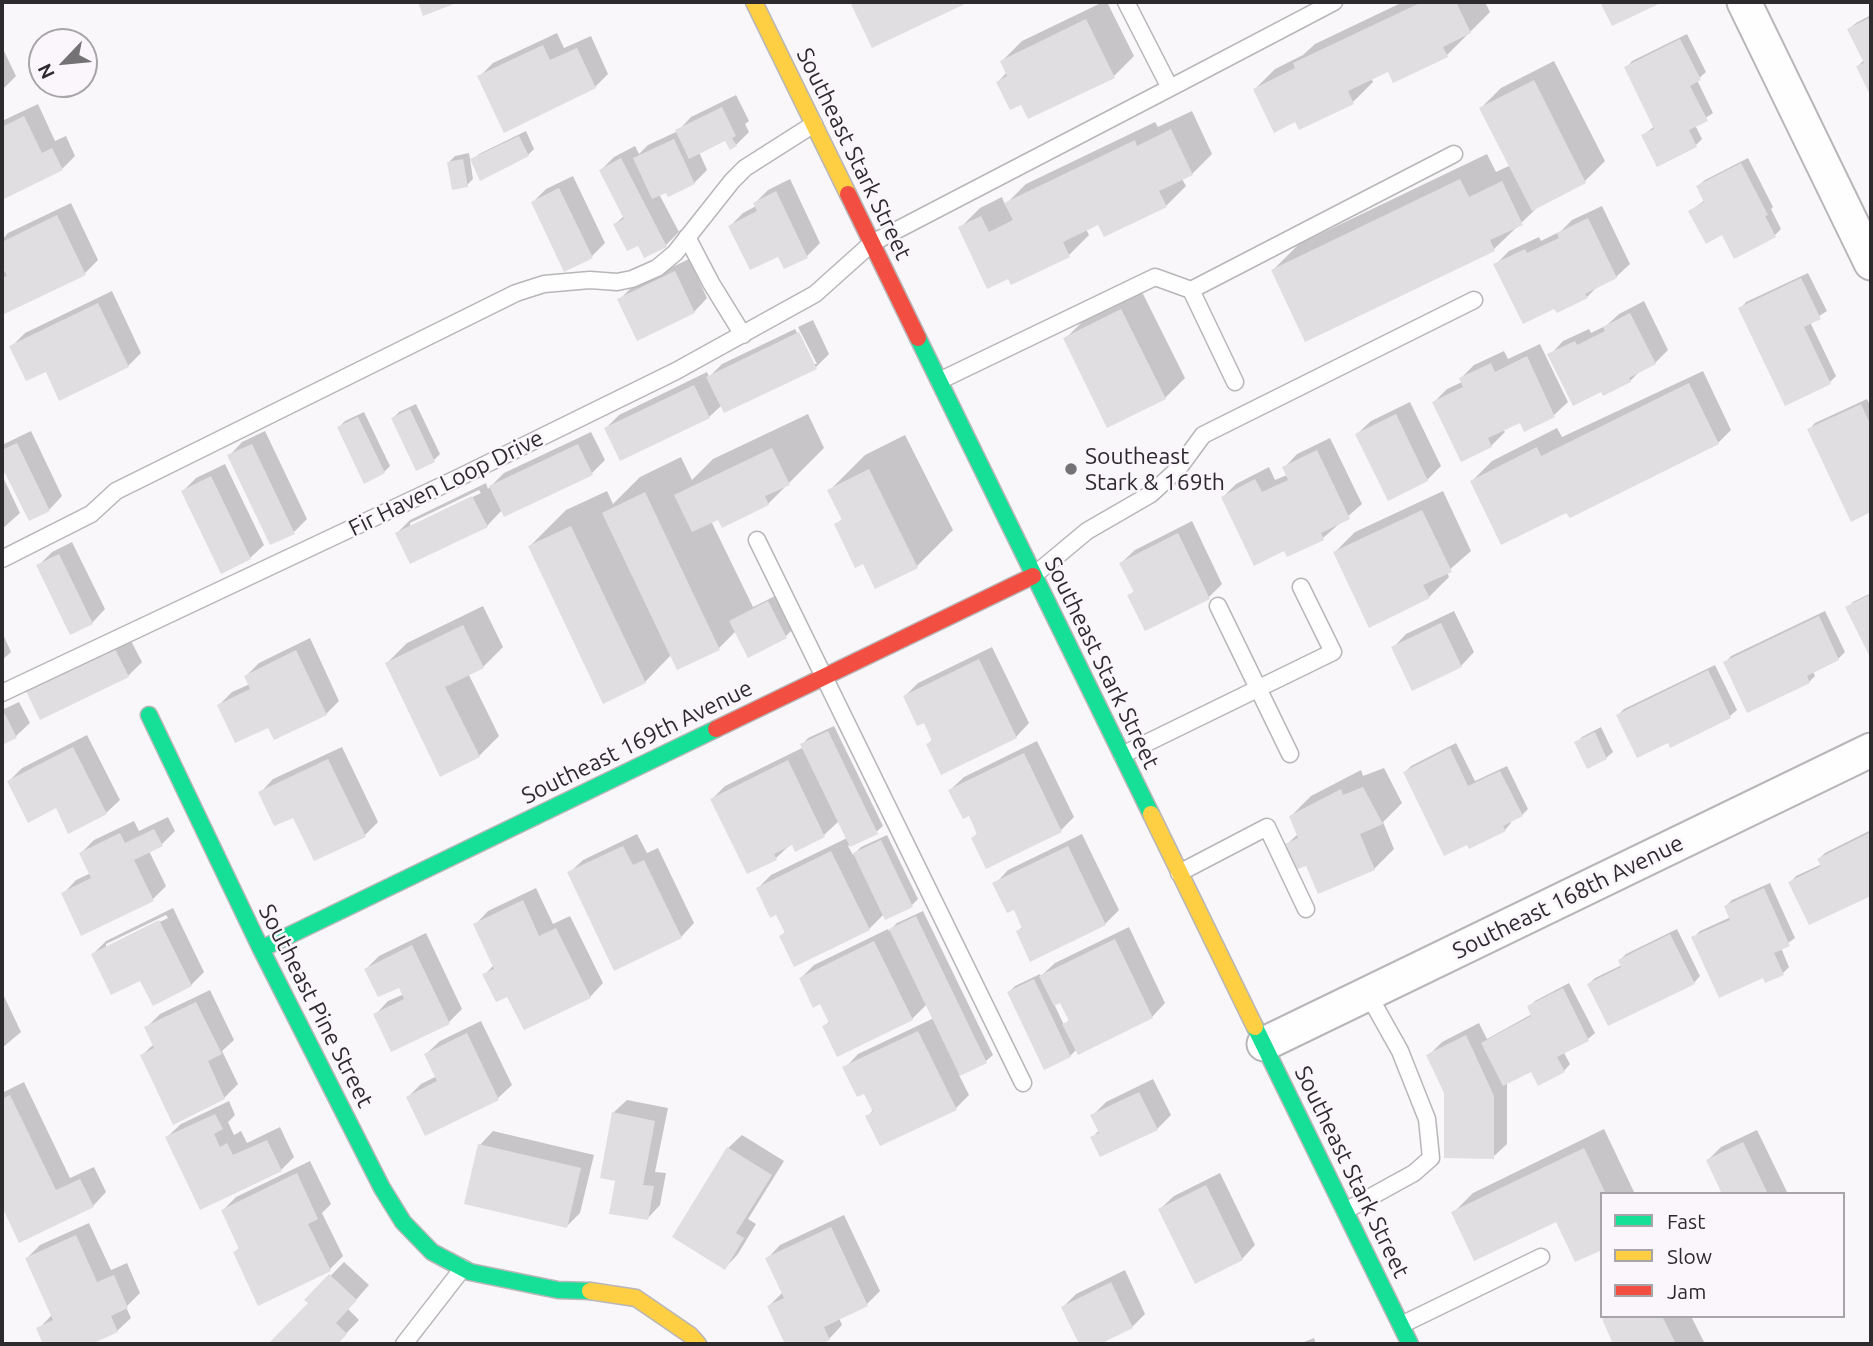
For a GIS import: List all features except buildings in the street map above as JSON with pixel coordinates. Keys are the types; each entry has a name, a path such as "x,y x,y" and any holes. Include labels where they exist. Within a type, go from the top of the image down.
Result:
{"street":[{"name":"Southeast Stark Street","path":"754,2 1410,1344"},
{"path":"1744,2 1871,263"},
{"name":"Southeast 169th Avenue","path":"261,949 1034,576"},
{"name":"Southeast Pine Street","path":"149,715 261,949 382,1188 403,1222 432,1252 463,1268 488,1276 558,1290 606,1292 636,1298 690,1335 698,1344"},
{"name":"Southeast 168th Avenue","path":"1264,1044 1871,750"}],"lane":[{"path":"1126,2 1170,88"},
{"name":"Fir Haven Loop Drive","path":"2,693 458,478 676,371 816,294 872,243 1334,2"},
{"path":"2,559 91,514 116,491 516,293 544,284 590,280 617,282 632,279 667,261 745,168 814,124"},
{"path":"1191,290 1454,154"},
{"path":"687,237 711,284 743,335"},
{"path":"939,382 1154,276 1191,290 1235,382"},
{"path":"1034,576 1087,531 1151,494 1178,469 1203,435 1474,300"},
{"path":"757,540 1023,1083"},
{"path":"1122,755 1333,652 1301,587"},
{"path":"1219,606 1290,754"},
{"path":"1178,873 1267,827 1306,909"},
{"path":"1345,1211 1414,1173 1432,1158 1427,1119 1400,1051 1368,994"},
{"path":"1401,1325 1541,1257"},
{"path":"404,1344 463,1268"}],"traffic: fast":[{"path":"918,338 1151,814"},
{"path":"149,715 261,949 382,1188 403,1222 432,1252 470,1272 558,1290 590,1291"},
{"path":"261,949 716,729"},
{"path":"1255,1027 1410,1344"}],"traffic: slow":[{"path":"754,2 848,194"},
{"path":"1151,814 1255,1027"},
{"path":"590,1291 636,1298 690,1335 698,1344"}],"traffic: jam":[{"path":"848,194 918,338"},
{"path":"716,729 1033,576"}],"place":[{"name":"Southeast Stark & 169th","path":"1071,469"}]}
